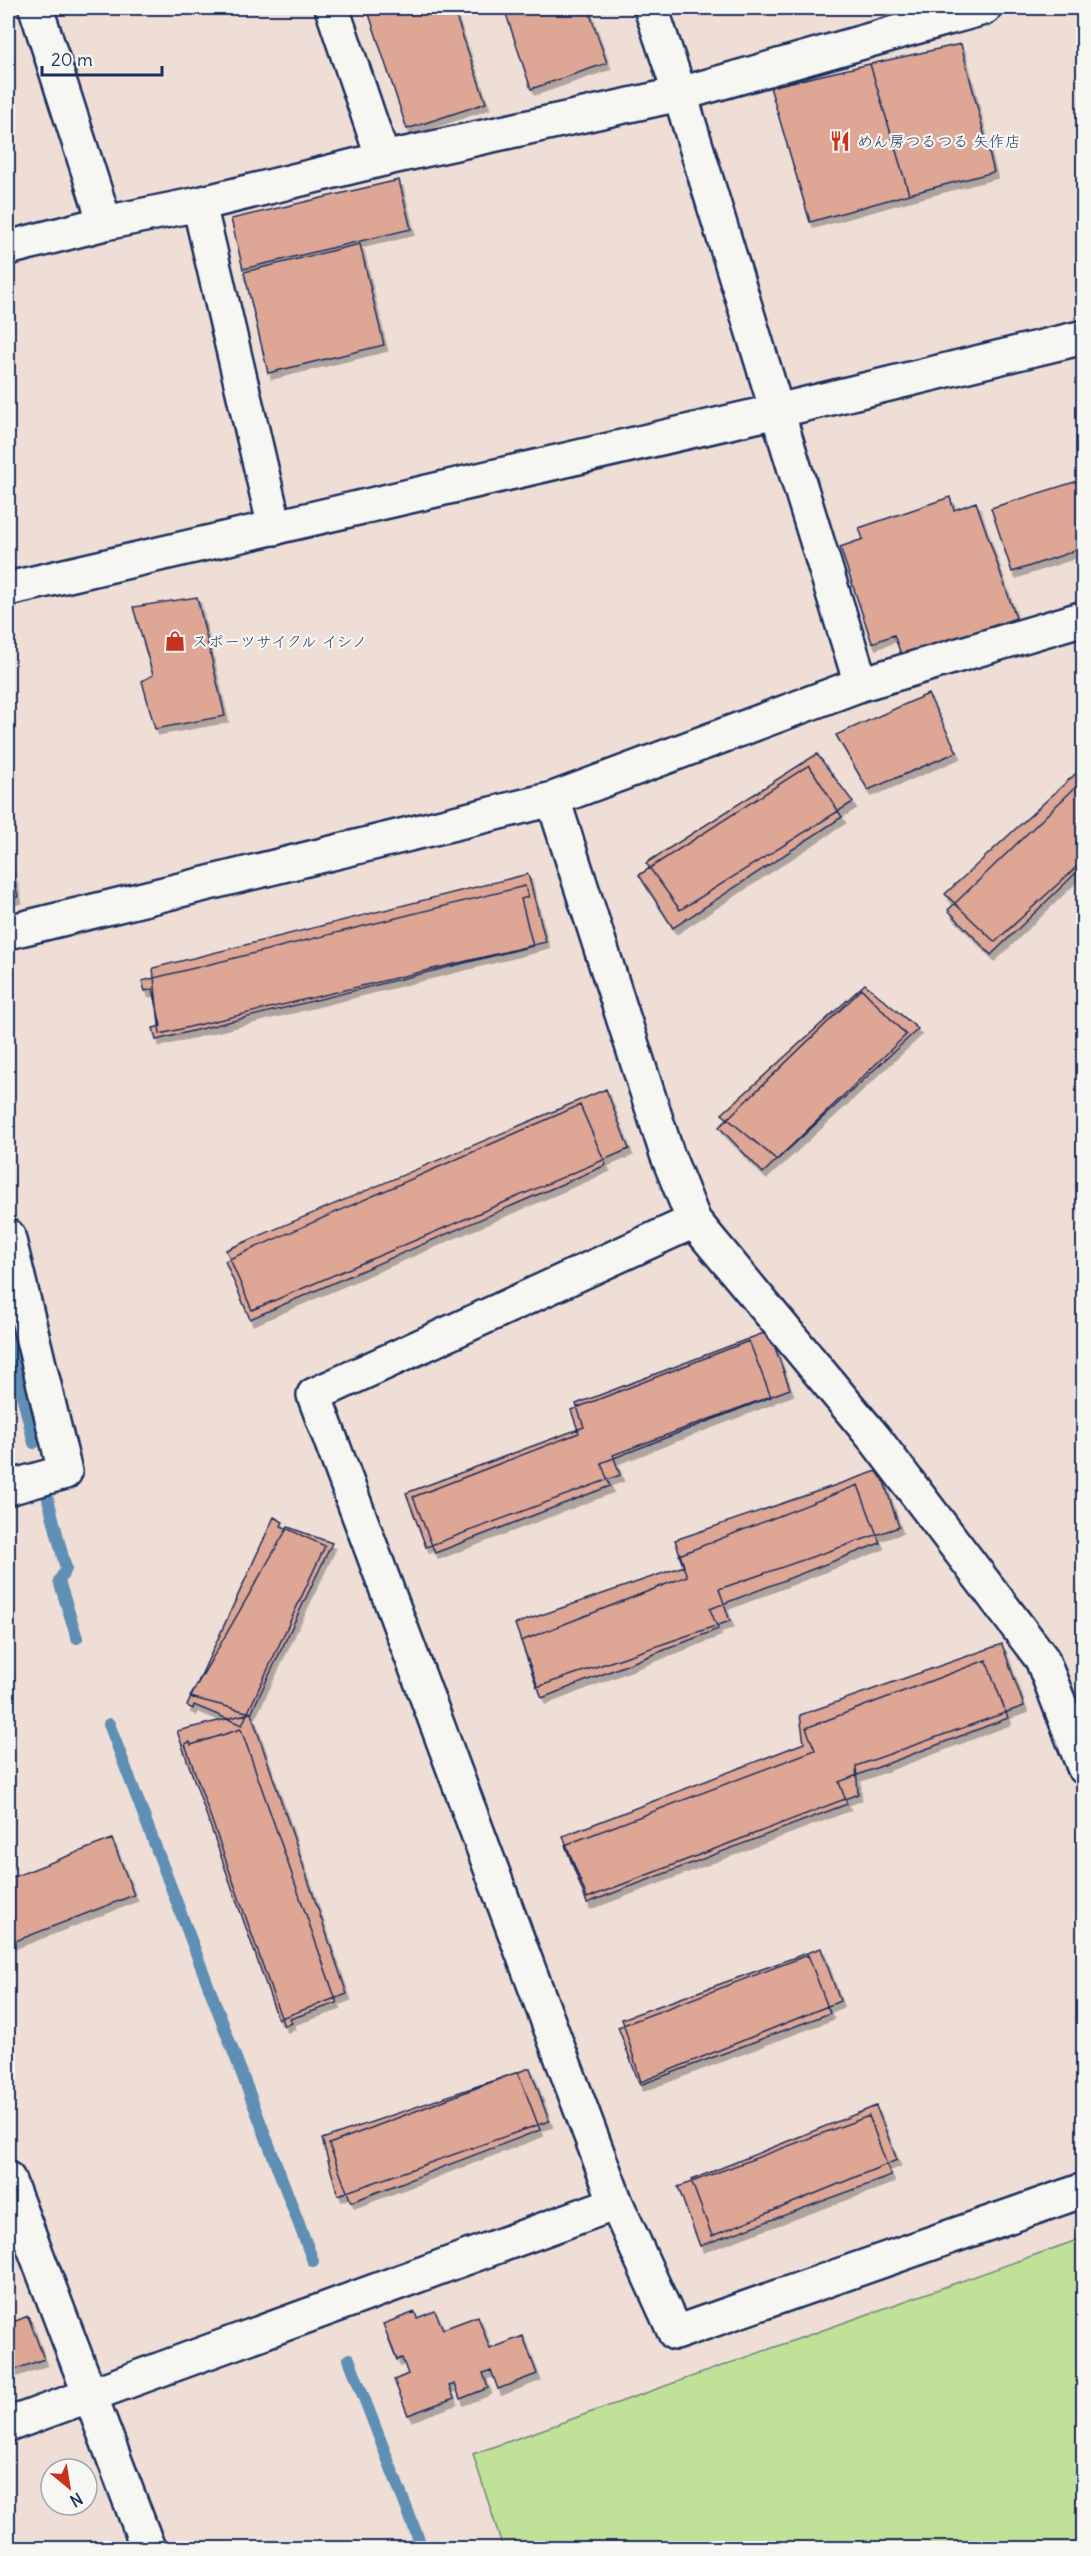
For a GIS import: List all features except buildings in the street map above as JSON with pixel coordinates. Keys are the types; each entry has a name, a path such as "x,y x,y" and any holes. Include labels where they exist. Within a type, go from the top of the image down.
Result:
{"street":[{"path":"36,8 105,223"},
{"path":"332,8 383,159"},
{"path":"651,8 680,94 861,684"},
{"path":"8,248 105,223 199,204 383,159 680,94 949,12 984,8"},
{"path":"199,204 275,528"},
{"path":"8,589 777,411 1083,337"},
{"path":"8,932 552,800 861,684 1083,618"},
{"path":"552,800 667,1154 694,1221 875,1439 1042,1659 1083,1767"},
{"path":"694,1221 314,1395 616,2203 675,2333 1083,2190"},
{"path":"8,1236 65,1472 8,1488"},
{"path":"8,2179 148,2548"},
{"path":"8,2425 89,2393 616,2203"}],"green space":[{"path":"1080,2239 1084,2247 1083,2548 503,2548 473,2454"}],"waterway":[{"path":"8,1338 34,1443"},
{"path":"47,1495 66,1569 59,1581 77,1638"},
{"path":"109,1724 313,2261"},
{"path":"349,2359 422,2548"}],"place":[{"name":"めん房つるつる 矢作店","path":"840,141"},
{"name":"スポーツサイクル イシノ","path":"175,641"}]}
